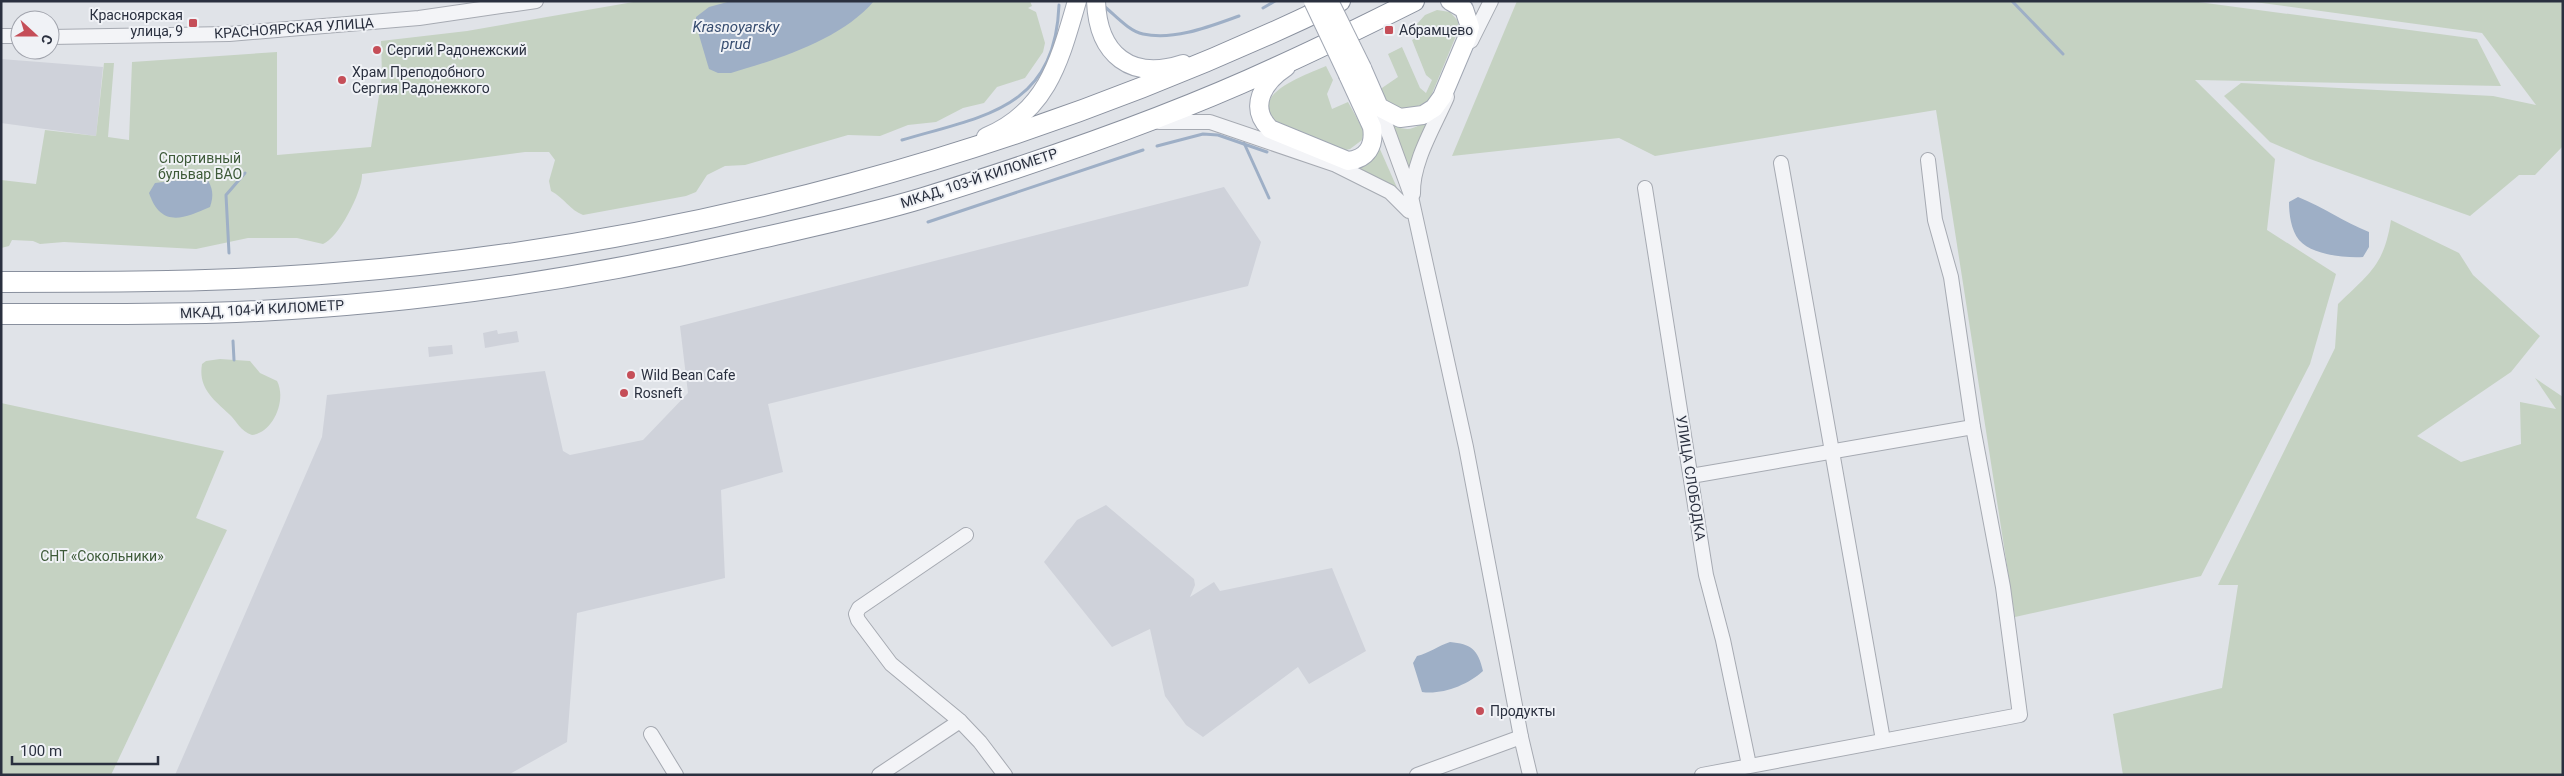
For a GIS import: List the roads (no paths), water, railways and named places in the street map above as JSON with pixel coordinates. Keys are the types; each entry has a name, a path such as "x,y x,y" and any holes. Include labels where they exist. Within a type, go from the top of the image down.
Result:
{"highway":[{"path":"1,282 245,279 336,273 517,253 678,224 912,168 1090,107 1260,40 1340,1"},
{"name":"МКАД, 103-Й КИЛОМЕТР","path":"522,284 599,273 713,250 892,206 1018,167 1134,125 1273,69 1414,1"},
{"name":"МКАД, 104-Й КИЛОМЕТР","path":"1,314 246,311 338,305 522,284"}],"main road":[{"path":"912,168 994,134 1014,121 1029,107 1054,74 1065,46 1077,1"},
{"path":"1096,1 1099,29 1105,43 1114,54 1146,70 1171,68 1260,40"},
{"path":"1313,1 1355,72"},
{"path":"1310,52 1280,71 1268,82 1260,98 1258,109 1262,121 1270,129 1348,161 1358,160 1372,146 1372,110 1355,72 1329,1"},
{"path":"1372,110 1400,118 1412,118 1423,115 1434,108 1442,97 1470,27 1464,9 1450,1"}],"street":[{"name":"КРАСНОЯРСКАЯ УЛИЦА","path":"60,37 229,34 420,18 536,1"},
{"path":"1411,209 1413,183 1419,161 1478,26 1491,1"},
{"path":"1372,110 1382,140 1411,209 1419,236 1466,447 1521,737 1530,775"},
{"path":"1134,125 1170,120 1191,120 1210,122 1232,128 1336,165 1390,192 1411,209"},
{"path":"1702,775 2020,715 2003,587 1973,427 1951,277 1935,220 1928,160"},
{"path":"1781,163 1883,740"},
{"name":"УЛИЦА СЛОБОДКА","path":"1645,188 1706,574 1723,640 1749,765"},
{"path":"1691,476 1973,427"},
{"path":"966,535 859,608 856,614 858,620 891,664 960,721 980,742 1005,775"},
{"path":"879,775 960,721"},
{"path":"651,734 676,775"},
{"path":"1416,775 1521,737"}],"water":[{"name":"Krasnoyarsky prud","path":"731,1 874,1 844,27 808,46 731,73 718,73 709,69 696,25 696,17 709,7"},
{"path":"206,177 212,192 210,207 191,215 174,218 166,216 154,204 149,193 155,183"},
{"path":"2298,197 2369,232 2369,247 2363,257 2329,255 2312,249 2299,240 2292,227 2289,207 2289,202"},
{"path":"1450,642 1463,644 1472,649 1479,657 1483,671 1470,681 1454,688 1430,693 1422,692 1413,663 1417,656"}],"waterway":[{"path":"1263,8 1275,1"},
{"path":"2012,1 2063,54"},
{"path":"902,140 987,114 1010,102 1029,87 1044,67 1054,40 1059,5"},
{"path":"1105,7 1133,30 1155,36 1180,34 1239,16"},
{"path":"1157,146 1203,134 1218,135 1267,152"},
{"path":"1244,143 1269,198"},
{"path":"928,222 1143,150"},
{"path":"229,253 226,195 245,173"},
{"path":"233,341 234,360"}],"place":[{"name":"Красноярская улица, 9","path":"193,23"},
{"name":"Абрамцево","path":"1389,30"},
{"name":"Сергий Радонежский","path":"377,50"},
{"name":"Храм Преподобного Сергия Радонежкого","path":"342,80"},
{"name":"Wild Bean Cafe","path":"631,375"},
{"name":"Rosneft","path":"624,393"},
{"name":"Продукты","path":"1480,711"}],"park label":[{"name":"Спортивный бульвар ВАО","path":"200,166"},
{"name":"СНТ «Сокольники»","path":"102,556"}]}
